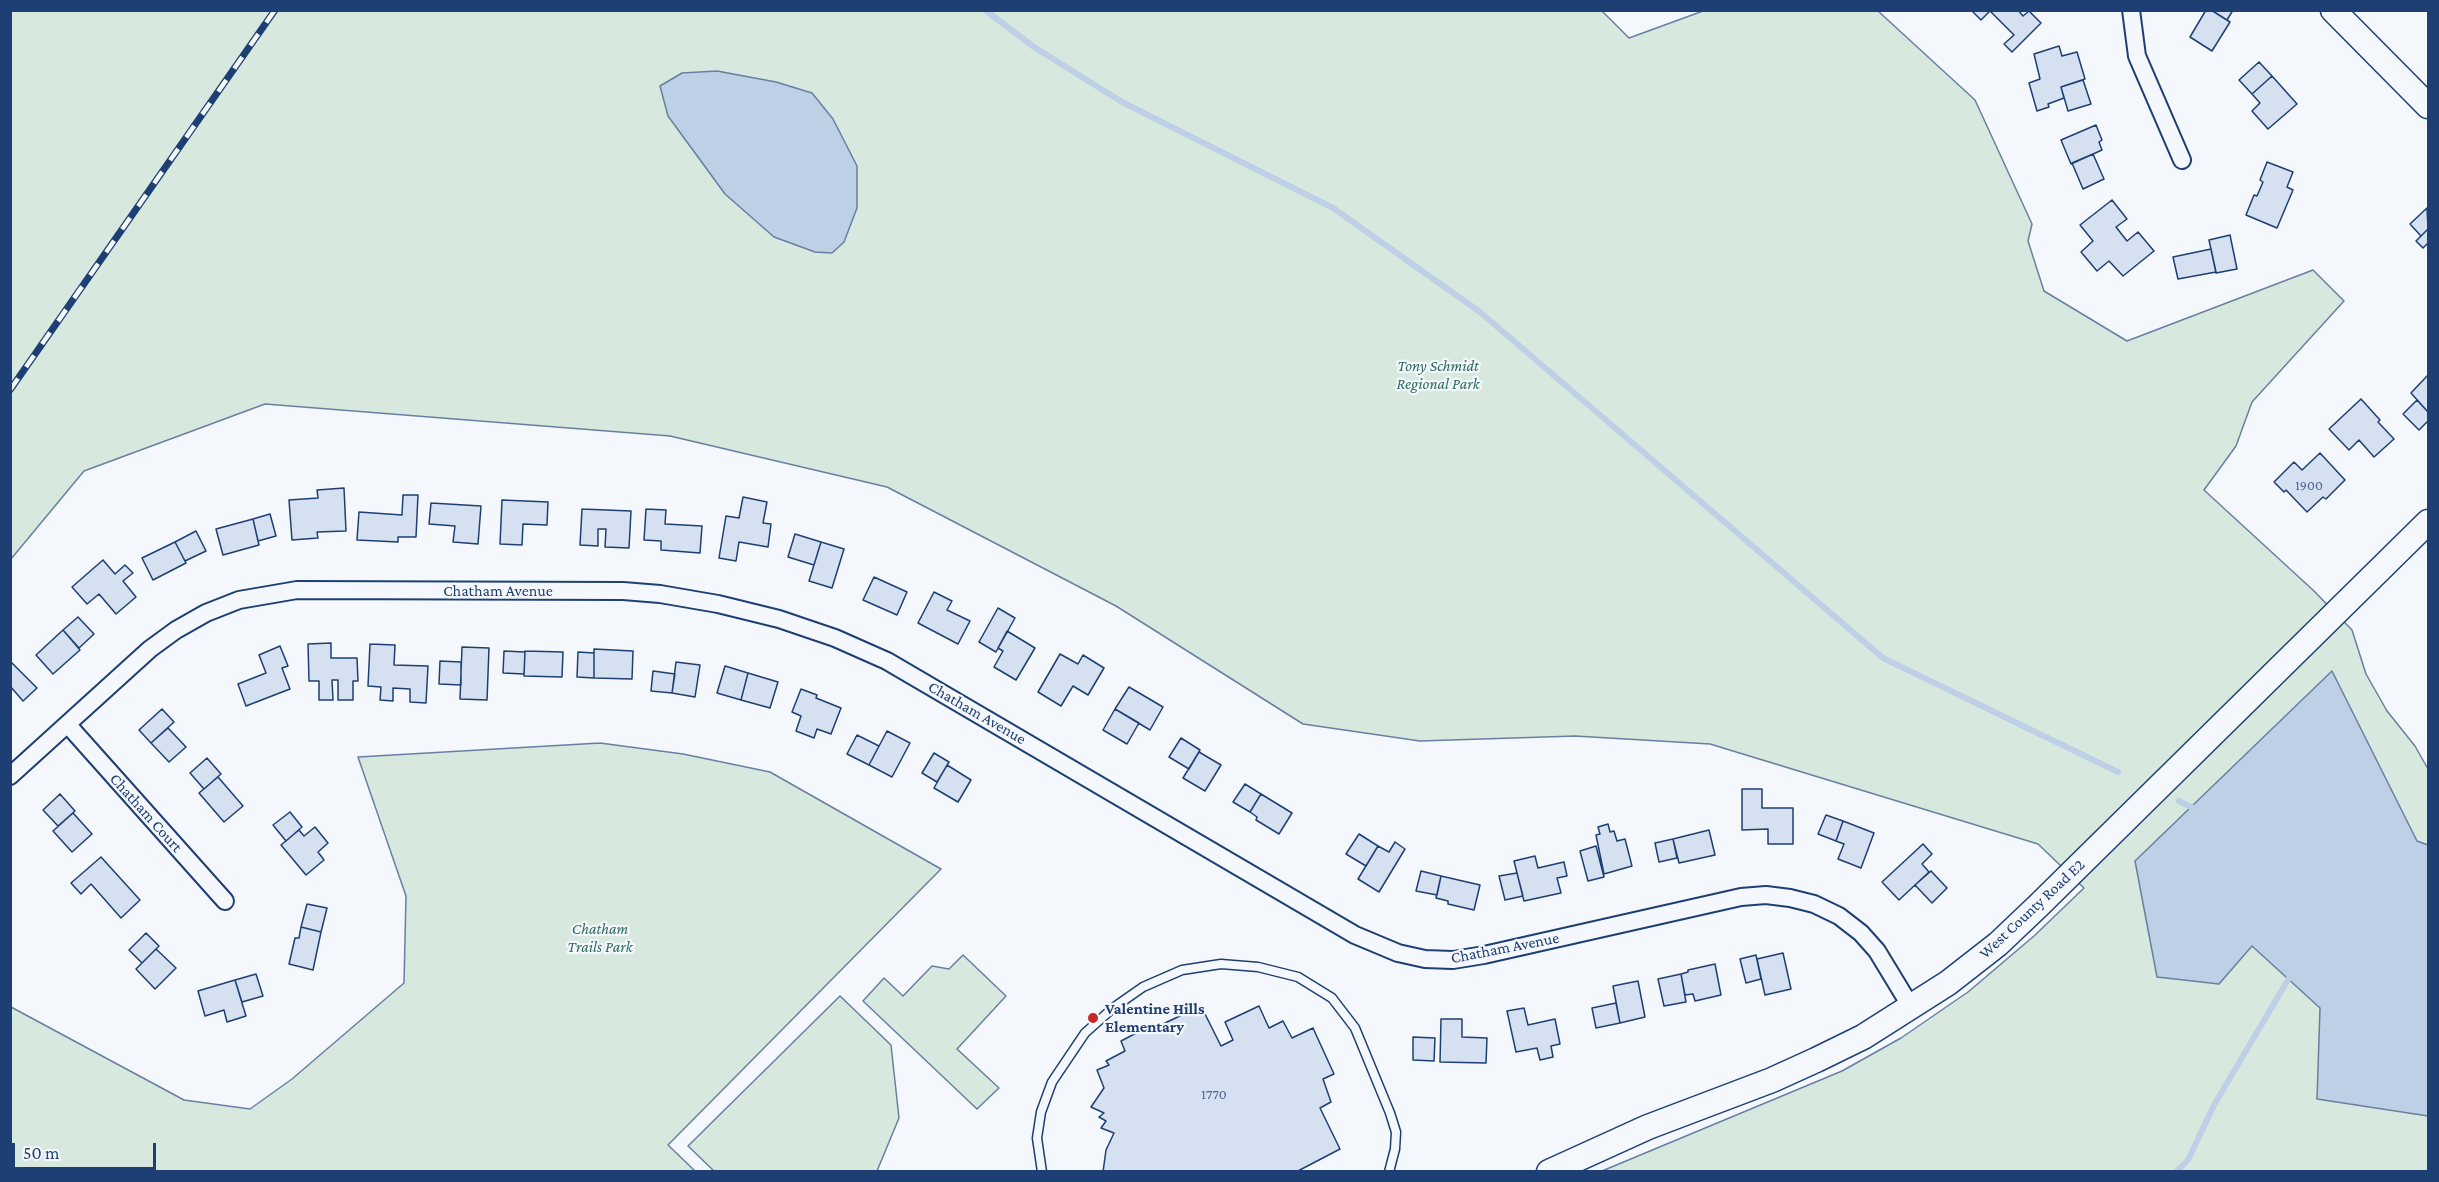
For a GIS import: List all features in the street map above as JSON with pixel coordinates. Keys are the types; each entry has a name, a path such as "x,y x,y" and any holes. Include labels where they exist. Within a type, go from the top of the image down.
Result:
{"street":[{"path":"2131,10 2137,56 2182,160"},
{"path":"2333,10 2428,106"},
{"name":"West County Road E2","path":"1549,1172 1648,1127 1772,1080 1816,1060 1863,1037 1948,983 1998,944 2428,522"},
{"name":"Chatham Avenue","path":"10,776 150,649 176,630 206,613 239,600 297,590 623,591 660,594 718,604 779,619 836,638 887,661 1355,935 1398,953 1425,959 1453,960 1741,897 1774,896 1814,904 1839,916 1861,933 1877,951 1911,1007"},
{"name":"Chatham Court","path":"68,725 225,901"}],"lane":[{"path":"1042,1172 1037,1138 1041,1112 1052,1082 1085,1033 1113,1008 1143,987 1182,970 1221,964 1258,967 1298,977 1332,998 1355,1028 1396,1132 1395,1149 1389,1172"}],"green space":[{"name":"Tony Schmidt Regional Park","path":"1601,10 1629,38 1703,11 1878,11 1975,100 2032,224 2028,241 2044,291 2127,341 2313,270 2344,301 2252,402 2236,446 2204,490 2314,591 2352,630 2366,674 2387,711 2415,746 2428,769 2428,1171 1602,1171 1842,1071 1901,1038 1968,992 2034,936 2084,888 2038,844 1710,744 1575,736 1420,741 1303,724 1116,606 887,487 670,436 265,404 84,471 11,559 11,11"},
{"name":"Chatham Trails Park","path":"600,743 683,754 770,772 941,869 668,1145 695,1171 11,1171 11,1007 184,1100 250,1109 292,1079 404,983 406,896 358,757"},
{"path":"963,955 1006,996 957,1049 999,1088 977,1109 863,1001 884,978 903,996 932,966 949,969"},
{"path":"840,996 891,1045 899,1118 877,1171 714,1171 688,1146"}],"water":[{"path":"717,71 776,82 812,93 833,119 857,166 857,208 844,242 832,253 815,252 774,237 725,194 668,116 660,86 682,73"},
{"path":"2332,671 2417,841 2428,845 2428,1116 2317,1099 2320,1008 2252,946 2219,984 2157,977 2135,861"}],"building":[{"path":"1974,10 2018,10 2023,16 2029,11 2041,23 2012,52 2004,44 2014,35 1990,11 1981,20 1973,12"},
{"path":"2206,10 2211,10 2230,22 2212,51 2190,37"},
{"path":"2211,10 2233,10 2227,20"},
{"path":"2059,46 2062,56 2077,52 2085,79 2061,87 2064,98 2037,111 2029,83 2040,79 2034,54"},
{"path":"2259,62 2272,76 2252,94 2239,80"},
{"path":"2272,76 2297,104 2268,129 2252,111 2260,103 2252,94"},
{"path":"2083,80 2091,104 2068,111 2061,87"},
{"path":"2096,125 2102,140 2099,142 2102,150 2071,164 2061,140"},
{"path":"2093,154 2104,179 2083,189 2072,163"},
{"path":"2267,162 2293,172 2287,187 2293,190 2277,228 2246,215 2254,195 2257,196 2263,182 2260,180"},
{"path":"2112,200 2127,219 2116,227 2127,241 2138,232 2154,251 2123,276 2109,261 2097,271 2081,252 2093,241 2080,225"},
{"path":"2427,208 2428,229 2421,236 2410,224"},
{"path":"2428,229 2428,243 2423,248 2416,241"},
{"path":"2230,235 2237,269 2216,273 2209,240"},
{"path":"2211,249 2216,272 2178,279 2173,257"},
{"path":"2428,375 2428,412 2411,393"},
{"path":"2361,399 2394,439 2374,457 2359,440 2349,450 2329,429"},
{"path":"2417,400 2428,412 2428,421 2419,430 2403,414"},
{"path":"2320,453 2345,480 2326,499 2323,497 2307,512 2286,490 2284,492 2274,482 2294,462 2302,470"},
{"path":"344,488 346,531 317,532 318,538 292,540 289,500 318,498 317,490"},
{"path":"403,495 418,495 416,537 398,537 398,542 357,540 359,512 402,515"},
{"path":"743,497 767,502 763,523 771,524 768,547 739,542 736,561 719,558 726,516 739,518"},
{"path":"502,500 548,502 547,525 523,524 522,545 500,544"},
{"path":"431,503 481,506 478,544 453,542 455,526 429,524"},
{"path":"582,509 631,511 629,548 605,547 606,529 598,529 598,546 580,545"},
{"path":"646,509 666,510 665,524 702,526 700,553 661,550 661,541 644,540"},
{"path":"270,514 276,536 258,541 253,519"},
{"path":"253,519 259,545 223,555 216,529"},
{"path":"196,531 206,551 185,561 175,542"},
{"path":"795,534 821,542 814,565 788,557"},
{"path":"175,542 186,563 153,580 142,558"},
{"path":"821,542 844,549 832,588 809,581"},
{"path":"103,560 115,574 125,565 133,573 123,581 136,597 116,614 99,594 87,604 72,587"},
{"path":"874,577 907,592 897,615 863,600"},
{"path":"934,592 952,601 947,610 970,621 958,644 918,623"},
{"path":"998,608 1015,618 996,652 979,642"},
{"path":"78,617 94,634 79,648 63,630"},
{"path":"63,630 80,650 53,674 36,655"},
{"path":"1007,631 1035,648 1016,680 994,667 1003,651 998,648"},
{"path":"331,643 331,658 357,658 358,681 353,681 353,700 338,700 338,680 332,680 333,700 319,700 319,681 309,681 308,644"},
{"path":"370,644 395,645 394,665 428,666 426,703 410,702 410,689 393,688 393,701 380,700 381,687 368,686"},
{"path":"280,646 288,666 282,668 290,689 246,706 238,684 266,673 259,655"},
{"path":"462,647 489,648 487,700 460,699"},
{"path":"594,649 633,651 632,679 594,678"},
{"path":"504,651 525,652 524,674 503,673"},
{"path":"525,651 563,652 562,677 524,676"},
{"path":"578,652 594,653 594,678 577,677"},
{"path":"1060,654 1078,664 1083,655 1104,668 1088,695 1073,686 1061,706 1038,692"},
{"path":"10,661 37,688 23,701 10,686"},
{"path":"440,661 461,662 461,685 439,684"},
{"path":"676,662 700,665 695,697 672,693"},
{"path":"725,666 748,673 741,700 717,693"},
{"path":"653,671 675,674 672,693 651,691"},
{"path":"748,673 778,682 770,708 741,700"},
{"path":"1129,687 1163,707 1150,730 1115,709"},
{"path":"801,689 841,708 831,734 817,729 814,738 796,731 801,716 792,712"},
{"path":"162,709 174,722 151,743 139,730"},
{"path":"1115,709 1139,723 1127,744 1103,730"},
{"path":"168,728 186,747 169,762 151,743"},
{"path":"887,731 910,743 892,777 869,765"},
{"path":"857,735 879,746 869,765 847,754"},
{"path":"1181,738 1200,750 1189,769 1169,757"},
{"path":"1199,752 1221,765 1205,791 1183,778"},
{"path":"934,753 949,762 937,782 922,773"},
{"path":"207,758 221,774 204,789 190,773"},
{"path":"947,765 971,780 958,802 934,788"},
{"path":"218,777 243,806 224,822 199,793"},
{"path":"1245,784 1261,794 1250,812 1233,802"},
{"path":"1742,789 1762,789 1762,808 1793,808 1793,844 1768,844 1768,829 1742,830"},
{"path":"60,794 75,811 58,826 43,810"},
{"path":"1261,794 1292,813 1279,834 1256,820 1257,817 1250,812"},
{"path":"290,812 302,827 286,841 273,825"},
{"path":"73,813 92,834 72,852 53,831"},
{"path":"1826,815 1843,821 1836,841 1818,834"},
{"path":"1843,821 1874,833 1861,868 1838,859 1844,844 1836,841"},
{"path":"1608,824 1610,832 1614,831 1617,841 1625,839 1632,866 1604,874 1596,835 1600,834 1598,827"},
{"path":"315,827 328,843 318,852 324,860 306,875 281,845 299,830 304,836"},
{"path":"1709,830 1715,855 1679,863 1673,839"},
{"path":"1359,834 1378,846 1366,866 1346,854"},
{"path":"1673,839 1677,858 1659,862 1655,843"},
{"path":"1395,842 1405,849 1379,892 1358,879 1378,846 1389,852"},
{"path":"1923,844 1932,854 1922,864 1929,872 1899,900 1882,882"},
{"path":"1596,846 1604,877 1588,881 1580,851"},
{"path":"1535,856 1538,868 1564,862 1567,876 1557,878 1561,893 1524,901 1514,861"},
{"path":"101,857 140,900 121,918 91,884 81,894 71,883"},
{"path":"1421,871 1441,876 1437,895 1416,891"},
{"path":"1931,871 1947,888 1932,903 1915,885"},
{"path":"1517,873 1523,896 1505,900 1499,876"},
{"path":"1441,876 1480,885 1474,910 1448,904 1448,901 1436,898"},
{"path":"307,904 327,908 321,932 301,927"},
{"path":"301,927 321,932 313,970 289,964 295,938 299,938"},
{"path":"146,933 159,946 142,963 129,950"},
{"path":"156,949 176,968 155,989 136,969"},
{"path":"1783,953 1791,989 1765,995 1757,959"},
{"path":"1756,955 1761,979 1746,983 1740,959"},
{"path":"1715,964 1721,995 1695,1001 1693,994 1685,995 1681,974 1688,970"},
{"path":"256,974 263,996 242,1002 235,980"},
{"path":"1681,974 1686,1002 1664,1006 1658,979"},
{"path":"235,980 246,1016 227,1022 224,1010 205,1016 198,991"},
{"path":"1638,981 1645,1017 1620,1023 1613,986"},
{"path":"1616,1003 1620,1023 1596,1028 1592,1008"},
{"path":"1201,1006 1221,1046 1233,1040 1225,1022 1259,1006 1269,1028 1283,1021 1292,1038 1313,1028 1334,1074 1323,1079 1331,1102 1320,1108 1340,1149 1296,1172 1103,1172 1106,1150 1114,1133 1101,1128 1106,1121 1099,1117 1104,1113 1091,1107 1104,1088 1097,1070 1109,1065 1106,1061 1125,1051 1121,1041 1146,1028 1148,1031"},
{"path":"1524,1008 1528,1025 1555,1019 1560,1044 1551,1046 1553,1057 1540,1060 1537,1048 1516,1052 1507,1011"},
{"path":"1441,1019 1462,1019 1462,1037 1487,1038 1486,1063 1440,1062"},
{"path":"1413,1037 1435,1038 1434,1061 1413,1060"}],"waterway":[{"path":"985,10 1034,47 1122,102 1333,208 1480,312 1883,658 2118,772"},
{"path":"2179,801 2199,811"},
{"path":"2176,1172 2188,1160 2214,1105 2292,973"}],"railway":[{"path":"10,390 275,10"}],"place":[{"name":"Valentine Hills Elementary","path":"1093,1018"}]}
